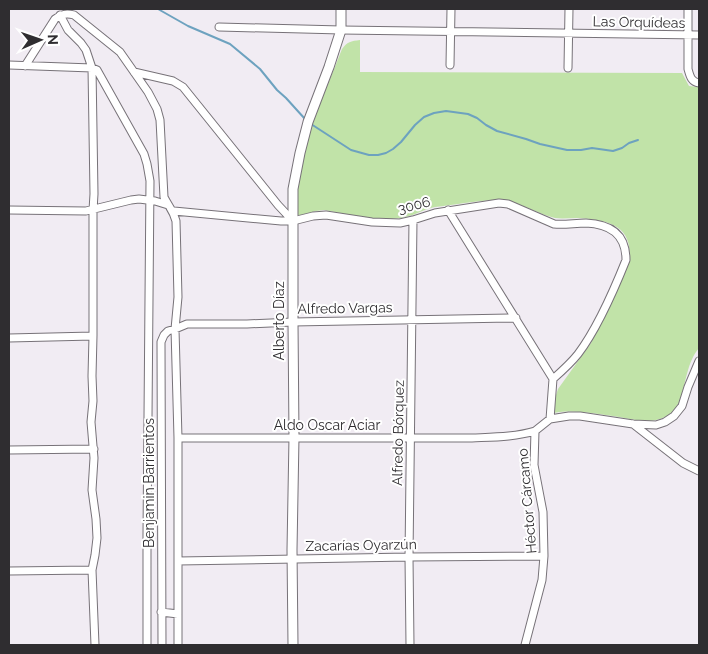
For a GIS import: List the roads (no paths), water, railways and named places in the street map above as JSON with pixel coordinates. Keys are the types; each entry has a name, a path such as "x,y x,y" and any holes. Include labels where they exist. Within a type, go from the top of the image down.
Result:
{"street":[{"name":"Alberto Díaz","path":"294,645 292,559 294,438 293,189 308,122 330,67 341,30 341,9"},
{"path":"450,65 451,9"},
{"path":"568,68 569,9"},
{"path":"688,9 688,69 691,78 699,83"},
{"path":"25,66 55,19 60,15 68,13 81,20 114,47 148,92 157,109 160,120 164,197 174,211"},
{"path":"60,15 68,30 86,50 92,68 94,194 92,210 93,401 91,422 94,449 92,490 97,538 92,570 95,645"},
{"name":"Las Orquídeas","path":"219,27 699,35"},
{"path":"9,65 92,68 97,70 144,154 147,164 150,181 147,645"},
{"path":"134,72 173,81 183,88 293,221"},
{"path":"9,210 86,211 131,200 150,201 168,205"},
{"name":"3006","path":"174,211 293,221 326,214 400,223 448,210 499,203 508,204 554,224 585,223 602,225 619,235 626,250 626,260 587,341 577,356 554,379"},
{"path":"448,210 554,379 550,418 580,416 633,424 656,425 665,422 674,416 682,406 699,361"},
{"name":"Benjamin Barrientos","path":"174,211 176,221 178,297 176,329 178,645"},
{"name":"Alfredo Bórquez","path":"410,645 409,557 413,220"},
{"name":"Alfredo Vargas","path":"176,329 187,324 516,318"},
{"name":"Benjamin Barrientos","path":"162,645 161,342 168,331 176,329"},
{"path":"9,338 93,336"},
{"name":"Héctor Cárcamo","path":"525,645 542,580 544,556 543,512 534,465 536,431 550,418"},
{"path":"633,424 683,463 699,471"},
{"name":"Aldo Oscar Aciar","path":"178,438 472,438 515,436 536,431"},
{"path":"9,450 94,449"},
{"name":"Zacarías Oyarzún","path":"178,561 544,556"},
{"path":"9,571 92,570"},
{"path":"161,612 178,614"},
{"path":"521,645 528,635"}],"waterway":[{"path":"158,9 188,26 230,44 260,69 305,119"},
{"path":"311,124 351,150 369,155 386,153 401,142 424,117 446,111 468,114 497,131 567,150 592,148 613,151 638,140"}]}
